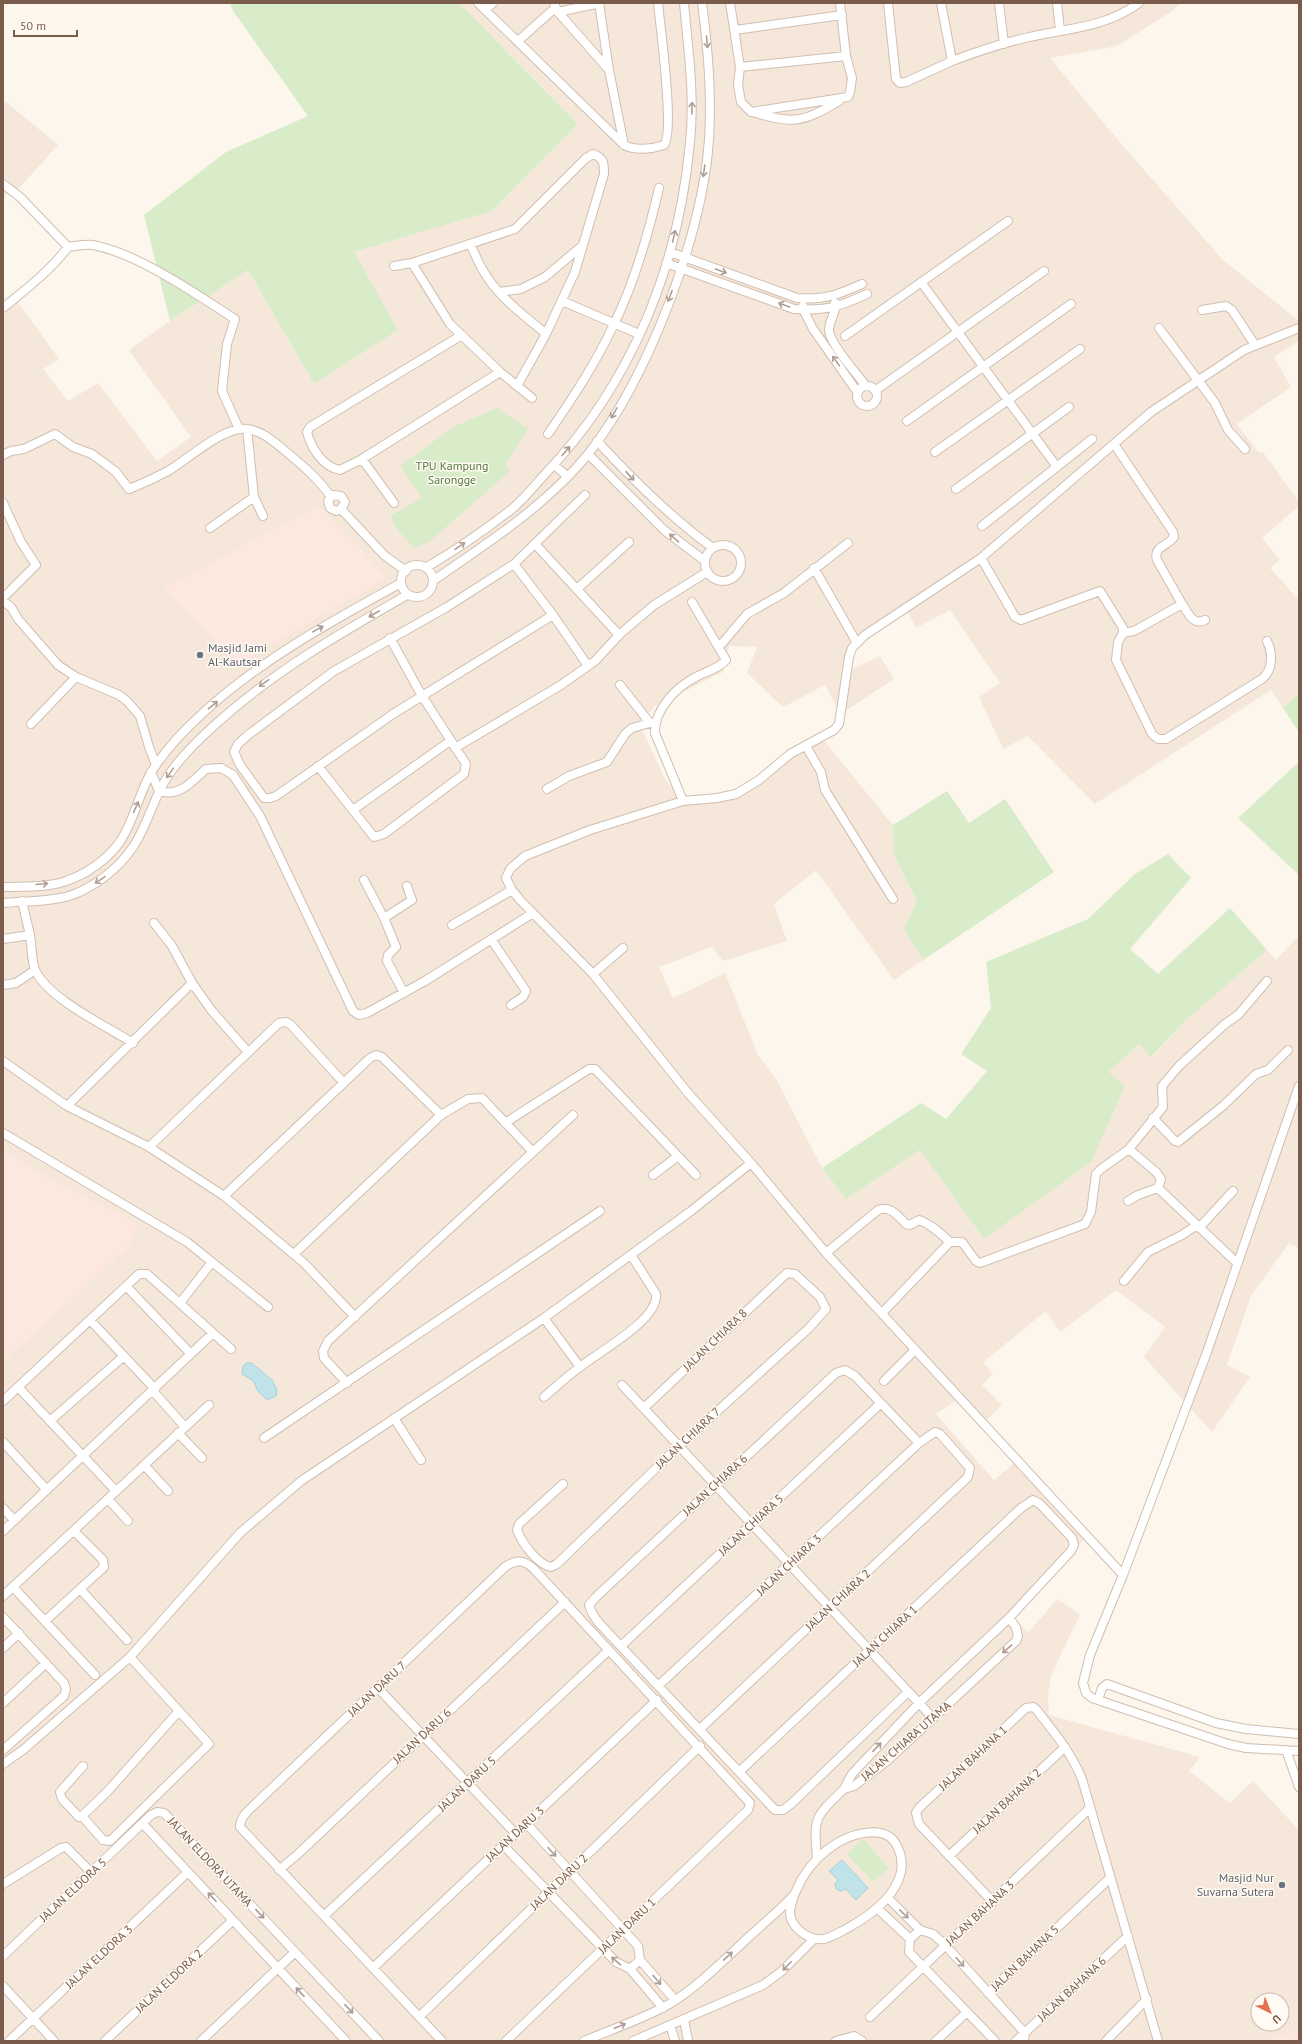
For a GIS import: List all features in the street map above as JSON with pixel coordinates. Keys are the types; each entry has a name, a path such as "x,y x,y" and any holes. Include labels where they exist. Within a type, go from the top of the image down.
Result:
{"street":[{"path":"478,3 624,145 634,149 660,147 664,145 667,139 667,99 658,3"},
{"path":"485,10 493,3"},
{"path":"518,41 556,8 599,3 608,70 624,145"},
{"path":"427,567 513,508 554,466 576,439 623,371 640,334 648,316 670,252 683,196 690,141 692,87 684,3"},
{"path":"434,580 521,519 567,476 588,454 597,441 638,373 662,318 685,258 701,197 709,139 709,78 702,3"},
{"path":"730,3 740,67 738,85 741,102 751,112 774,118 795,121 822,111 842,99"},
{"path":"751,112 780,106 848,97 852,78 846,56 840,3"},
{"path":"888,3 896,79 900,83 906,82 952,61 1004,44 1060,31 1090,27 1116,17 1139,3"},
{"path":"941,3 952,61"},
{"path":"999,3 1004,44"},
{"path":"1057,3 1060,31"},
{"path":"556,8 608,70"},
{"path":"735,30 842,15"},
{"path":"740,67 846,56"},
{"path":"394,266 412,263 515,230 586,158 593,154 603,160 604,174 575,272 546,334 517,386"},
{"path":"3,184 20,197 68,247"},
{"path":"548,434 589,372 615,324 630,286 659,188"},
{"path":"845,336 1008,221"},
{"path":"470,244 483,272 499,292 546,334"},
{"path":"499,292 521,289 545,277 583,244"},
{"path":"3,308 54,264 68,247 93,245 132,259 165,276 235,319 227,344 222,391 243,429 254,497 262,516"},
{"path":"670,252 797,298 833,297 862,284"},
{"path":"412,263 450,324 500,372 532,398"},
{"path":"666,263 794,308 836,308 867,294"},
{"path":"876,390 1044,270"},
{"path":"921,282 1057,467"},
{"path":"833,297 836,308 830,322 829,331 833,341 866,386 876,390"},
{"path":"804,298 803,309 813,329 858,392 859,402 869,406 877,400 876,390"},
{"path":"562,301 640,334"},
{"path":"907,420 1071,304"},
{"path":"1202,310 1226,306 1232,310 1255,344"},
{"path":"1159,328 1221,411 1228,430 1246,449"},
{"path":"1123,1575 915,1350 883,1312 826,1253 751,1163 688,1093 593,974 512,890 506,878 510,869 525,856 590,830 683,801 717,798 736,794 759,780 790,754 834,730 839,724 849,657 852,648 857,643 891,617 981,558 1151,412 1173,396 1198,381 1225,361 1255,344 1299,328"},
{"path":"462,335 323,417 310,427 307,432 309,441 314,449 332,468 340,470 362,458 500,372"},
{"path":"935,452 1080,349"},
{"path":"858,392 866,386"},
{"path":"956,489 1069,407"},
{"path":"3,455 11,451 27,448 55,434 73,447 92,454 116,472 129,489 168,471 222,436 243,429 265,435 298,461 323,486 331,497 328,501 330,508 336,511 341,509 384,555 406,571"},
{"path":"982,526 1092,439"},
{"path":"597,441 650,496 713,548"},
{"path":"1114,444 1174,537 1171,541 1158,549 1155,554 1157,560 1182,604 1194,621 1199,623 1205,620"},
{"path":"588,454 684,547 705,562"},
{"path":"362,458 394,503"},
{"path":"554,466 567,476"},
{"path":"553,615 422,696 344,747 276,796 264,798 240,765 234,752 238,744 248,735 334,671 447,607 514,564 536,545 585,495"},
{"path":"640,506 650,496"},
{"path":"210,528 254,497"},
{"path":"3,503 21,542 36,565 3,600 11,607 18,619 58,666 76,677 119,695 127,701 140,716 159,791"},
{"path":"577,589 629,542"},
{"path":"719,646 747,614 784,593 814,568 848,543"},
{"path":"536,545 619,635"},
{"path":"724,545 734,549 740,559 739,570 732,578 721,581 716,580 707,572 705,562 708,554 713,548 724,545"},
{"path":"981,558 1015,617 1021,620 1100,591 1123,628 1123,633 1118,642 1116,660 1152,734 1158,739 1166,739 1267,675 1271,659 1271,650 1267,641"},
{"path":"3,903 70,896 86,889 106,876 121,863 134,846 159,791 182,757 216,724 255,690 314,648 408,595 420,598 427,595 431,590 434,580 432,573 427,567 414,564 402,573 401,583 408,595"},
{"path":"514,564 553,615 588,666"},
{"path":"814,568 857,643"},
{"path":"353,810 453,745 561,685 595,662 619,635 654,605 707,572"},
{"path":"3,887 62,882 94,866 109,854 121,840 154,768 171,745 204,712 244,678 309,634 401,583"},
{"path":"547,789 569,776 607,762 625,734 632,728 653,723 677,690 690,680 724,662 726,658 719,646 710,636 692,602"},
{"path":"1123,633 1134,631 1182,604"},
{"path":"318,766 374,837 384,834 464,774 466,764 422,696 390,638"},
{"path":"31,724 76,677"},
{"path":"620,685 653,723 683,801"},
{"path":"806,746 821,772 825,790 893,899"},
{"path":"159,791 171,792 181,790 194,782 206,769 221,768 233,775 272,839 353,1011 359,1015 368,1013 404,993 533,913"},
{"path":"364,880 384,918 396,947 388,955 387,961 404,993"},
{"path":"384,918 410,903 412,900 407,886"},
{"path":"452,925 512,890"},
{"path":"22,902 30,935 35,970 56,994 133,1043"},
{"path":"154,923 179,956 192,982 225,1027 248,1052"},
{"path":"3,939 30,935"},
{"path":"491,939 526,991 523,997 512,1005"},
{"path":"593,974 623,948"},
{"path":"3,985 16,983 35,970"},
{"path":"826,1253 878,1210 884,1207 888,1208 906,1224 910,1225 919,1220 950,1242 962,1242 980,1264 1085,1224 1091,1212 1096,1174 1101,1168 1129,1149 1162,1107 1162,1086 1170,1076 1201,1045 1238,1015 1267,981"},
{"path":"67,1106 133,1043 192,982"},
{"path":"149,1147 279,1023 286,1022 290,1025 343,1082"},
{"path":"1153,1118 1175,1141 1178,1142 1224,1105 1256,1074 1268,1070 1288,1050"},
{"path":"224,1196 343,1082 370,1058 376,1055 382,1057 441,1115"},
{"path":"3,1061 67,1106 149,1147 224,1196 294,1254 355,1317"},
{"path":"506,1123 589,1069 595,1069 696,1175"},
{"path":"1299,1086 1202,1367 1123,1575 1086,1667 1083,1683 1086,1693 1095,1699 1228,1744 1246,1748 1299,1751"},
{"path":"294,1254 441,1115 468,1099 476,1097 482,1098 533,1152"},
{"path":"347,1383 324,1358 323,1351 328,1341 573,1115"},
{"path":"3,1133 156,1222 187,1242 268,1307"},
{"path":"1129,1149 1156,1172 1161,1179 1158,1188"},
{"path":"653,1175 678,1156"},
{"path":"3,1764 23,1750 130,1657 240,1533 301,1481 544,1318 631,1255 751,1163"},
{"path":"1158,1188 1237,1263"},
{"path":"1128,1201 1138,1195 1158,1188"},
{"path":"1124,1281 1148,1252 1198,1226 1233,1191"},
{"path":"264,1438 600,1211"},
{"path":"883,1312 950,1242"},
{"path":"544,1397 580,1367 636,1326 651,1310 656,1294 631,1255"},
{"path":"180,1303 212,1262"},
{"name":"JALAN CHIARA 7","path":"563,1484 519,1524 516,1530 520,1539 544,1566 551,1567 557,1564 679,1446 809,1328 826,1309 820,1297 795,1274 787,1273"},
{"name":"JALAN CHIARA 8","path":"644,1408 787,1273"},
{"path":"3,1401 139,1274 147,1274 231,1349"},
{"path":"126,1286 191,1354"},
{"path":"544,1318 580,1367"},
{"path":"90,1320 124,1356 185,1427"},
{"path":"3,1531 213,1333"},
{"path":"884,1381 915,1350"},
{"path":"50,1421 124,1356"},
{"name":"JALAN CHIARA 6","path":"621,1646 598,1622 589,1605 715,1484 836,1373 845,1370 855,1376 880,1404"},
{"path":"622,1385 932,1717"},
{"path":"18,1387 116,1492"},
{"path":"880,1404 919,1443"},
{"name":"JALAN CHIARA 5","path":"621,1646 880,1404"},
{"path":"3,1596 208,1405"},
{"path":"394,1418 421,1460"},
{"name":"JALAN CHIARA 3","path":"658,1686 919,1443 935,1432 940,1434 970,1468"},
{"path":"178,1433 202,1458"},
{"path":"3,1442 47,1490"},
{"path":"144,1465 168,1491"},
{"name":"JALAN CHIARA 2","path":"700,1729 968,1477 970,1468"},
{"path":"108,1499 128,1520"},
{"name":"JALAN CHIARA UTAMA","path":"844,1789 852,1774 919,1703 1009,1618 1071,1551 1074,1545 1072,1538 1040,1504 1034,1500 1031,1501"},
{"name":"JALAN CHIARA 1","path":"740,1771 1031,1501"},
{"path":"3,1508 14,1520"},
{"path":"45,1621 102,1570 104,1563 74,1531"},
{"name":"JALAN DARU 7","path":"279,1870 240,1827 242,1817 506,1566 517,1560 524,1560 565,1602"},
{"path":"13,1587 95,1674"},
{"path":"80,1589 127,1640"},
{"path":"565,1602 700,1746"},
{"name":"JALAN DARU 6","path":"279,1870 298,1854 565,1602"},
{"path":"3,1617 64,1683 66,1689 64,1696 3,1750"},
{"name":"JALAN CHIARA UTAMA","path":"844,1789 854,1786 887,1761 932,1717 1016,1641 1018,1636 1016,1627 1009,1618"},
{"path":"3,1648 19,1633"},
{"path":"621,1646 775,1810 783,1810 908,1692"},
{"name":"JALAN DARU 5","path":"324,1916 609,1650"},
{"path":"83,1766 66,1783 60,1792 60,1796 79,1817 82,1816 103,1840 110,1841 209,1744 130,1657"},
{"path":"3,1703 46,1663"},
{"path":"1095,1699 1102,1688 1107,1684 1216,1723 1246,1730 1299,1734"},
{"path":"378,1688 515,1833"},
{"name":"JALAN DARU 3","path":"373,1968 657,1700"},
{"name":"JALAN BAHANA 1","path":"949,1856 919,1824 916,1813 919,1808 1026,1708 1033,1707 1036,1709 1065,1747"},
{"path":"82,1816 107,1792 179,1711"},
{"name":"JALAN DARU 1","path":"506,2041 748,1810 750,1803 748,1800 700,1746"},
{"name":"JALAN DARU 2","path":"419,2017 700,1746"},
{"path":"1065,1747 1079,1773 1147,1999 1158,2041"},
{"name":"JALAN BAHANA 2","path":"949,1856 1065,1747"},
{"path":"1286,1750 1299,1787"},
{"path":"867,1758 868,1764 876,1769"},
{"path":"817,1859 815,1828 818,1817 844,1789"},
{"name":"JALAN BAHANA 3","path":"870,2017 993,1902 1090,1808"},
{"name":"JALAN ELDORA UTAMA","path":"346,2041 143,1824 157,1812 164,1813 379,2041"},
{"path":"526,1823 638,1946 640,1960 675,2000"},
{"name":"JALAN ELDORA 5","path":"3,1956 143,1824"},
{"path":"873,1831 887,1836 898,1846 902,1864 899,1876 888,1898 878,1909 861,1921 834,1935 825,1938 814,1938 806,1936 796,1928 792,1921 790,1912 794,1895 803,1876 817,1859 837,1843 858,1834 873,1831"},
{"path":"502,1845 602,1949 616,1962 630,1969 663,2008"},
{"path":"3,1884 61,1848 66,1847 91,1872"},
{"path":"949,1856 993,1902"},
{"path":"279,1870 442,2041"},
{"name":"JALAN ELDORA 3","path":"9,2041 188,1872"},
{"name":"JALAN BAHANA 5","path":"988,1993 1110,1878"},
{"path":"584,2041 663,2008 675,2000 714,1969 794,1895"},
{"path":"888,1898 920,1930 933,1934 946,1946 1025,2037"},
{"path":"878,1909 910,1939"},
{"name":"JALAN ELDORA 2","path":"105,2041 233,1920"},
{"path":"920,1930 910,1939 909,1952 995,2041"},
{"name":"JALAN BAHANA 6","path":"1016,2041 1025,2037 1128,1936"},
{"path":"633,2041 763,1985 782,1971 814,1938"},
{"path":"201,2041 295,1952"},
{"path":"630,1969 640,1960"},
{"path":"3,1986 54,2041"},
{"path":"1106,2041 1147,1999"},
{"path":"936,2041 967,2012"},
{"path":"684,2019 688,2041"},
{"path":"670,2025 675,2041"},
{"path":"836,2041 854,2036 862,2041"}],"shaded area":[{"path":"459,3 1181,3 1172,11 1117,46 1050,58 1117,139 1222,259 1299,321 1299,341 1274,357 1291,387 1237,424 1259,453 1263,452 1299,502 1299,506 1262,538 1280,560 1270,568 1299,600 1299,693 1283,708 1271,690 1095,804 1028,736 1003,749 979,697 1000,683 950,610 916,628 908,612 876,632 847,655 843,674 880,656 894,679 841,714 825,685 783,707 747,673 757,647 729,646 723,672 655,706 640,725 664,777 681,801 741,795 821,737 893,825 894,855 917,901 904,929 923,960 894,980 816,870 774,904 787,941 723,961 712,947 659,967 673,998 725,973 758,1055 776,1079 822,1168 846,1199 920,1150 984,1239 1109,1072 1139,1044 1152,1057 1184,1022 1267,950 1276,960 1299,936 1299,1248 1289,1243 1251,1296 1227,1365 1250,1377 1212,1432 1144,1357 1165,1327 1116,1290 1060,1332 1046,1311 983,1362 993,1374 982,1385 1002,1405 980,1426 955,1401 936,1414 994,1480 1015,1462 1087,1536 1014,1618 1028,1633 1057,1599 1080,1615 1051,1675 1048,1695 1049,1715 1200,1757 1189,1771 1230,1803 1253,1781 1297,1828 1299,1828 1299,2041 3,2041 3,301 12,294 59,359 43,369 68,401 98,383 157,461 191,437 129,350 248,270 314,384 354,252 492,211 578,124"},
{"path":"3,102 6,102 58,145 20,187 3,196"},
{"path":"319,505 386,578 238,664 164,588"},
{"path":"3,1149 19,1161 138,1225 131,1244 3,1362"},
{"path":"1299,2029 1299,2041 1261,2041 1290,2032"}],"green space":[{"path":"230,3 459,3 578,124 492,211 354,252 398,330 314,384 248,270 170,321 144,215 226,152 308,116 233,11"},
{"name":"TPU Kampung Sarongge","path":"497,408 528,429 506,463 509,472 429,542 413,548 394,525 391,515 422,498 400,466 453,427"},
{"path":"1299,693 1299,732 1283,708"},
{"path":"1299,762 1299,875 1238,818"},
{"path":"947,791 969,823 1005,799 1054,872 923,960 904,929 917,901 894,855 893,825"},
{"path":"1168,854 1191,878 1130,949 1158,974 1230,908 1267,950 1184,1022 1151,1057 1139,1044 1109,1072 1125,1086 1091,1162 984,1239 920,1150 846,1199 822,1168 921,1103 946,1119 987,1071 961,1054 991,1008 986,962 1088,919 1135,874"},
{"path":"863,1839 889,1868 873,1882 847,1854"}],"water":[{"path":"246,1363 252,1363 272,1380 277,1390 276,1396 267,1400 257,1390 252,1380 242,1374 243,1366"},
{"path":"842,1860 868,1888 856,1900 846,1889 841,1891 836,1889 835,1884 838,1880 829,1871"}],"place":[{"name":"Masjid Jami Al-Kautsar","path":"200,655"},
{"name":"Masjid Nur Suvarna Sutera","path":"1282,1885"}]}
